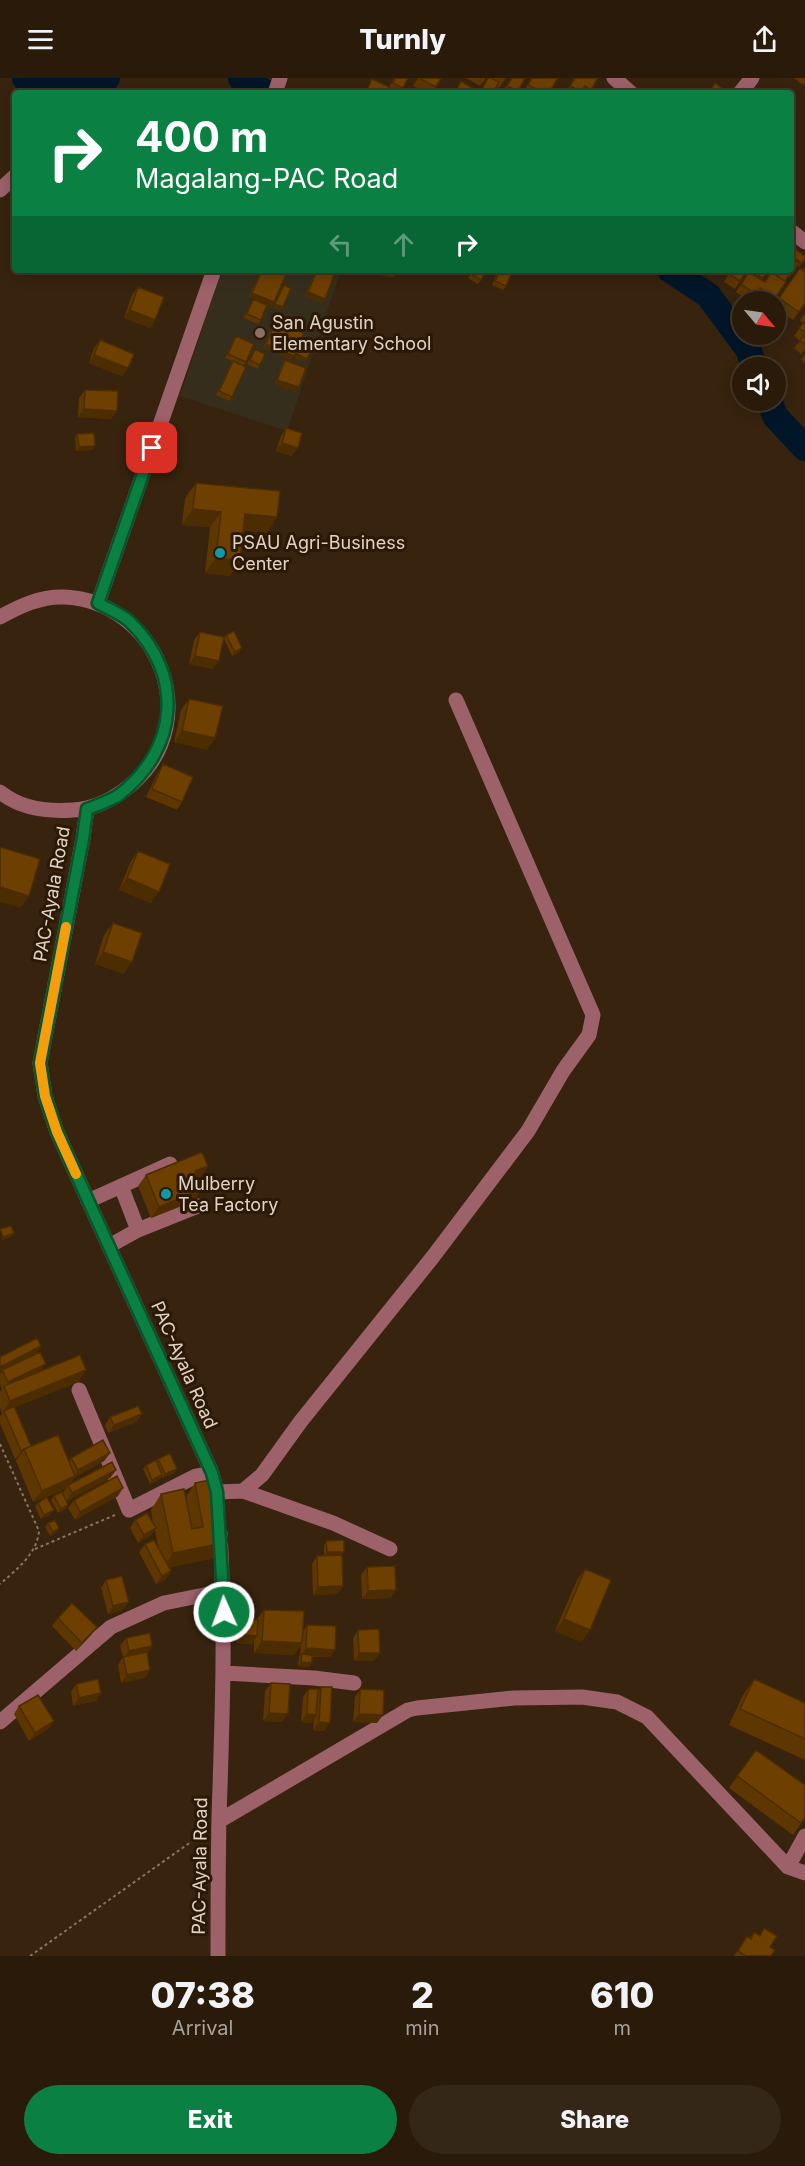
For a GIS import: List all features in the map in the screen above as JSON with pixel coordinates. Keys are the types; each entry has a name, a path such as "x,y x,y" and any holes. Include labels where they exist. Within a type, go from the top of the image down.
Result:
{"street":[{"path":"614,78 628,90"},
{"path":"742,90 752,78"},
{"path":"0,190 12,179"},
{"path":"98,603 213,273"},
{"path":"0,617 29,602 64,597 98,603 128,620 151,645 165,676 169,710 161,744 144,773 118,796 87,809 47,812 10,800 0,792"},
{"path":"243,1491 262,1475 301,1421 432,1258 528,1131 563,1071 589,1035 593,1015 456,700"},
{"name":"PAC-Ayala Road","path":"87,809 40,1063 45,1096 57,1132 212,1473 217,1492 224,1591 218,1956"},
{"path":"88,1201 170,1164"},
{"path":"121,1186 138,1230"},
{"path":"109,1246 138,1230 198,1206"},
{"path":"79,1390 129,1510 196,1476 212,1473"},
{"path":"217,1492 243,1491 333,1523 390,1549"},
{"path":"0,1722 111,1627 164,1603 224,1591"},
{"path":"224,1673 314,1678 354,1683"},
{"path":"219,1821 408,1710 514,1698 582,1697 617,1702 646,1717 788,1867 805,1873"},
{"path":"788,1867 805,1836"}],"path":[{"path":"0,1444 39,1531 34,1550"},
{"path":"0,1584 34,1550 60,1537 129,1510"},
{"path":"30,1956 219,1821"}],"shaded area":[{"name":"San Agustin Elementary School","path":"221,273 340,273 287,431 180,396"}],"building":[{"path":"395,78 408,78 403,88 393,83"},
{"path":"419,78 441,78 436,87"},
{"path":"488,78 499,82 495,90 482,90"},
{"path":"512,78 525,78 519,90 507,86"},
{"path":"532,78 558,78 551,90 538,90 528,85"},
{"path":"575,78 598,78 591,90 585,86 582,90 577,90 570,86"},
{"path":"372,79 389,87 388,90 367,90"},
{"path":"461,81 474,89 474,90 456,90"},
{"path":"715,83 725,90 711,90"},
{"path":"794,248 805,256 802,263 794,258"},
{"path":"794,260 799,263 794,271"},
{"path":"800,268 805,272 805,303 799,312 786,303 786,291 784,291"},
{"path":"261,273 287,273 274,302 252,293"},
{"path":"316,273 335,273 325,299 308,292"},
{"path":"482,273 484,274 481,280 471,274"},
{"path":"499,273 512,273 506,286 495,281"},
{"path":"730,273 746,273 740,281"},
{"path":"748,273 765,282 772,273 786,282 780,291 764,291 760,288 758,291 752,291 741,284"},
{"path":"756,273 767,273 763,278"},
{"path":"773,273 788,273 785,281"},
{"path":"284,285 291,288 283,307 275,304"},
{"path":"138,287 164,297 155,320 130,310"},
{"path":"253,299 267,305 261,320 247,314"},
{"path":"276,321 304,333 294,356 266,344"},
{"path":"805,321 805,332 799,328"},
{"path":"805,334 805,345 800,340"},
{"path":"236,336 254,344 246,362 228,354"},
{"path":"304,337 315,341 307,359 297,354"},
{"path":"100,340 134,354 128,368 94,355"},
{"path":"255,349 265,354 260,365 250,360"},
{"path":"285,360 306,368 299,387 277,380"},
{"path":"233,361 246,367 232,397 219,391"},
{"path":"85,390 118,391 117,411 84,409"},
{"path":"286,428 302,433 298,448 282,443"},
{"path":"94,433 95,446 79,447 77,434"},
{"path":"196,483 280,491 277,517 245,514 240,560 216,558 221,512 193,509"},
{"path":"234,631 242,648 235,652 226,635"},
{"path":"200,632 224,637 219,661 195,656"},
{"path":"189,699 223,706 215,738 182,731"},
{"path":"163,764 193,777 182,802 152,789"},
{"path":"0,847 40,859 29,896 0,887"},
{"path":"138,851 170,864 159,892 127,878"},
{"path":"113,923 142,933 132,962 103,952"},
{"name":"Mulberry Tea Factory","path":"202,1152 208,1166 195,1171 202,1189 159,1207 146,1175"},
{"path":"11,1226 14,1233 3,1237 0,1229"},
{"path":"37,1338 41,1346 0,1367 0,1357"},
{"path":"40,1352 46,1364 8,1382 2,1370"},
{"path":"80,1355 86,1370 10,1401 4,1386"},
{"path":"14,1406 31,1446 21,1451 4,1411"},
{"path":"138,1406 142,1414 114,1425 110,1417"},
{"path":"58,1435 75,1476 42,1491 24,1449"},
{"path":"103,1440 110,1453 78,1470 71,1458"},
{"path":"170,1453 177,1469 165,1474 158,1459"},
{"path":"156,1460 162,1475 152,1480 146,1465"},
{"path":"112,1462 116,1470 72,1493 68,1485"},
{"path":"117,1476 123,1488 80,1512 74,1500"},
{"path":"215,1479 228,1542 173,1553 161,1494 184,1489 192,1529 203,1527 195,1483"},
{"path":"62,1492 68,1505 61,1509 54,1496"},
{"path":"47,1497 54,1510 44,1515 38,1503"},
{"path":"147,1513 156,1528 144,1535 135,1520"},
{"path":"55,1520 59,1528 53,1532 48,1523"},
{"path":"154,1540 171,1571 162,1576 145,1544"},
{"path":"344,1540 344,1552 327,1552 326,1541"},
{"path":"342,1555 343,1586 318,1587 317,1556"},
{"path":"395,1566 396,1590 368,1591 367,1567"},
{"path":"585,1569 611,1580 590,1630 564,1619"},
{"path":"122,1576 129,1602 113,1606 106,1580"},
{"path":"72,1603 97,1627 82,1643 58,1618"},
{"path":"264,1610 304,1611 302,1643 262,1641"},
{"path":"243,1619 258,1620 257,1636 243,1635"},
{"path":"307,1625 336,1626 335,1650 306,1648"},
{"path":"379,1629 380,1653 359,1653 358,1630"},
{"path":"150,1633 152,1646 129,1651 126,1638"},
{"path":"147,1652 150,1670 127,1675 123,1657"},
{"path":"302,1654 312,1655 312,1663 301,1662"},
{"path":"98,1679 101,1693 79,1698 76,1684"},
{"path":"754,1679 805,1703 805,1739 740,1709"},
{"path":"271,1683 290,1684 288,1714 269,1713"},
{"path":"321,1687 332,1687 330,1723 319,1722"},
{"path":"308,1689 318,1689 316,1715 307,1714"},
{"path":"360,1689 384,1690 383,1715 359,1714"},
{"path":"38,1695 54,1721 35,1733 19,1706"},
{"path":"756,1750 805,1785 805,1818 801,1823 737,1776"},
{"path":"764,1928 777,1936 770,1947 775,1950 771,1956 746,1956 738,1951 747,1936 751,1939 754,1932 760,1936"}],"waterway":[{"path":"25,78 56,90"},
{"path":"68,90 107,78"},
{"path":"241,78 261,90"},
{"path":"675,273 708,295 748,349 751,357"},
{"path":"773,411 775,416 805,448"}],"slow traffic":[{"path":"66,927 40,1063 45,1096 57,1132 76,1174"}],"place":[{"name":"San Agustin Elementary School","path":"260,333"},
{"name":"PSAU Agri-Business Center","path":"220,553"},
{"name":"Mulberry Tea Factory","path":"166,1194"}],"route":[{"path":"152,448 98,603 128,620 151,645 165,676 169,710 161,744 144,773 118,796 87,809 40,1063 45,1096 57,1132 212,1473 217,1492 224,1612"}]}
